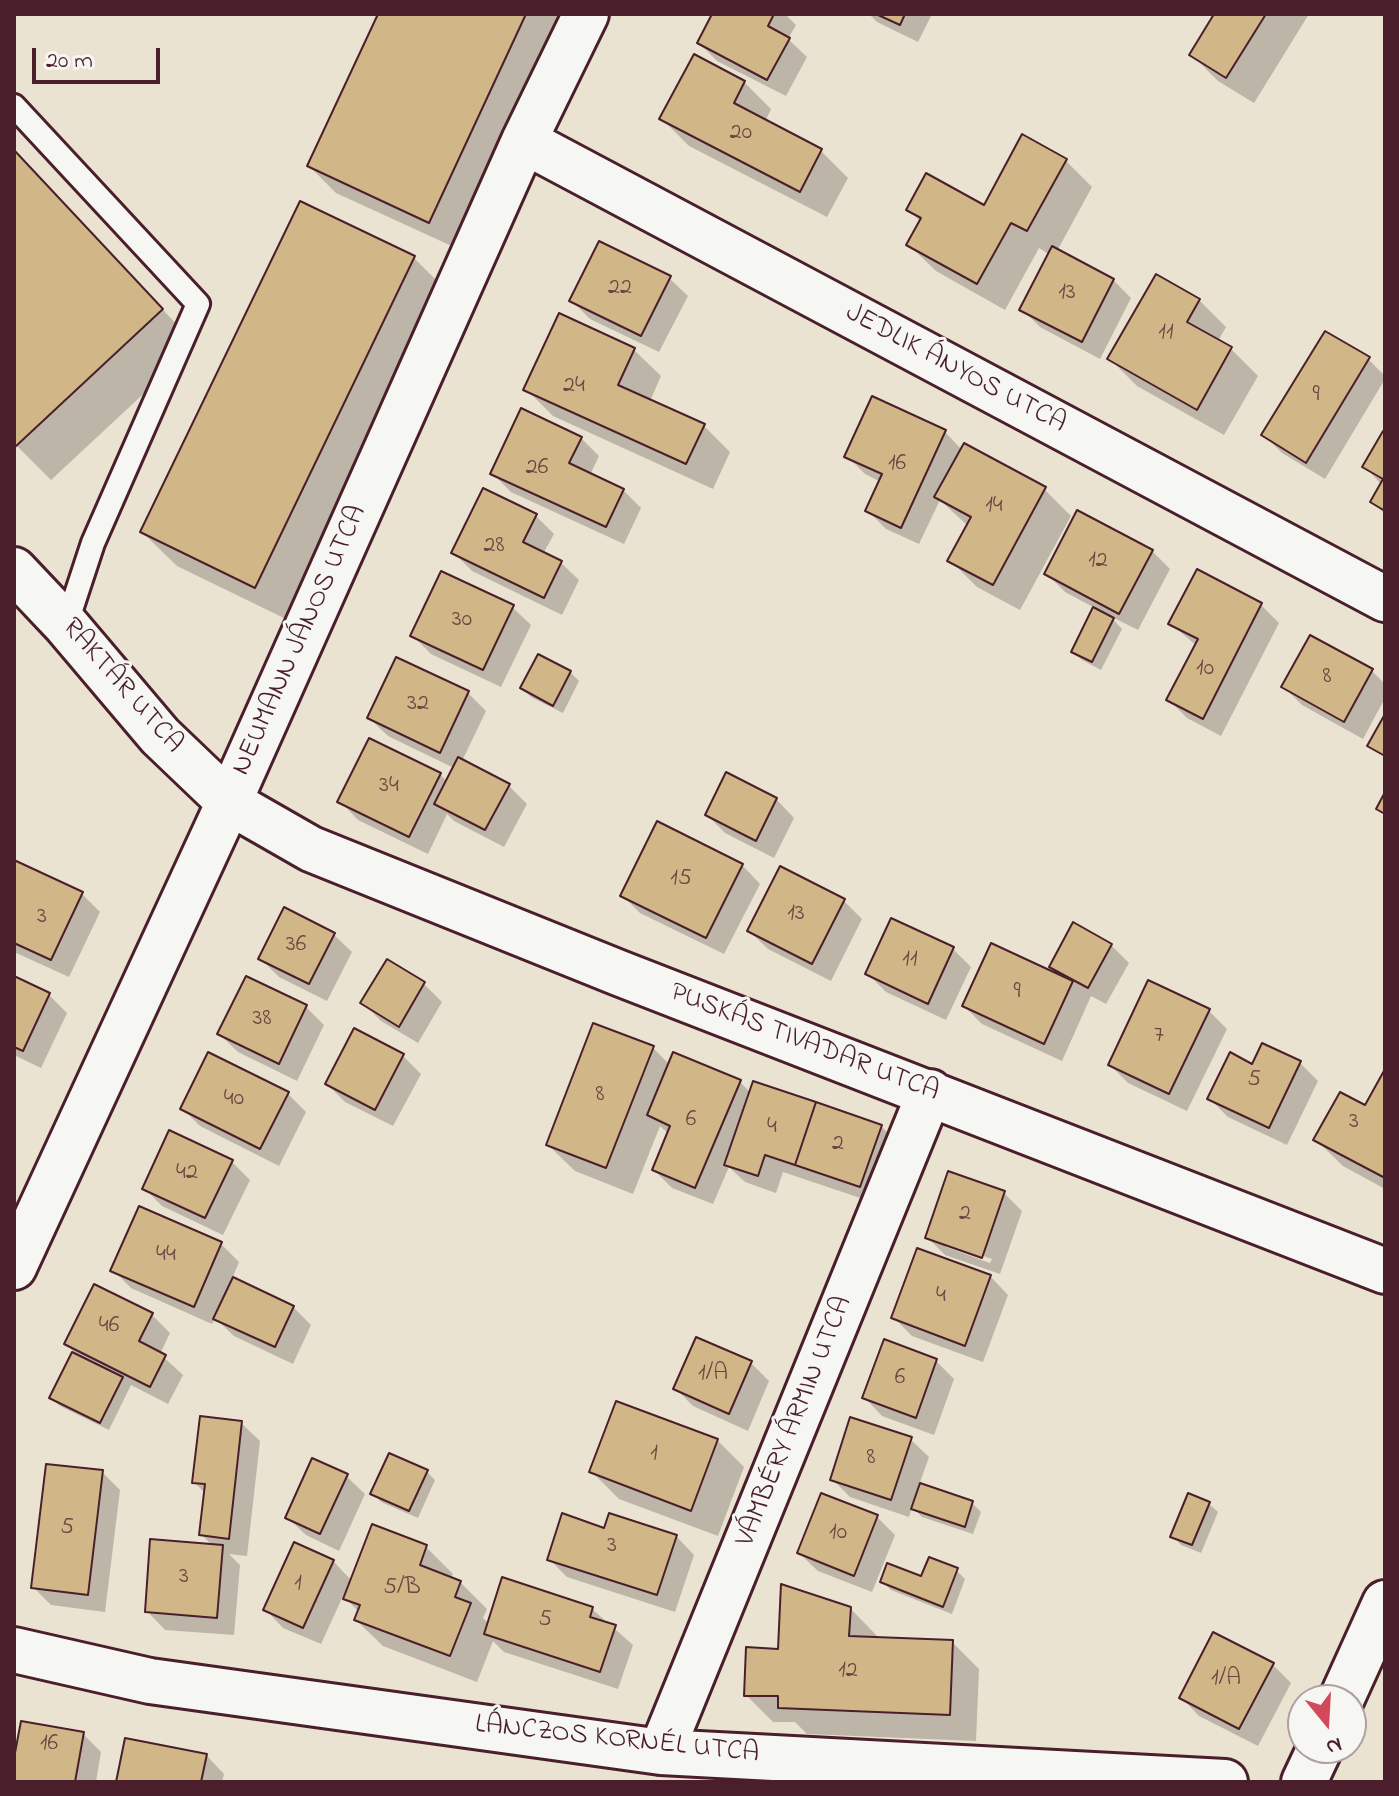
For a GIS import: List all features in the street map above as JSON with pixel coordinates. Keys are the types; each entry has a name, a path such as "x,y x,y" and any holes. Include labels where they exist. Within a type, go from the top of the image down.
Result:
{"street":[{"name":"NEUMANN JÁNOS UTCA","path":"14,1267 229,802 524,141 586,14"},
{"name":"JEDLIK ÁNYOS UTCA","path":"524,141 1385,599"},
{"name":"RAKTÁR UTCA","path":"14,570 66,625 160,736 229,802"},
{"name":"PUSKÁS TIVADAR UTCA","path":"229,802 311,849 619,973 1385,1271"},
{"name":"VÁMBÉRY ÁRMIN UTCA","path":"661,1752 930,1092"},
{"path":"1348,1684 1385,1603"},
{"name":"LÁNCZOS KORNÉL UTCA","path":"14,1650 150,1681 661,1752 1225,1782"}],"lane":[{"path":"14,106 198,304 93,543 66,625"}],"building":[{"path":"378,14 526,14 429,223 307,166"},
{"path":"712,14 774,14 768,26 790,38 767,80 697,43"},
{"path":"876,14 905,14 900,25"},
{"path":"1214,14 1266,14 1226,78 1189,55"},
{"path":"694,54 745,81 734,103 822,149 800,192 659,119"},
{"path":"1022,134 1067,159 1027,231 1011,223 977,284 906,245 921,218 906,210 926,173 984,205"},
{"path":"14,150 163,309 15,447 14,446"},
{"path":"300,201 415,256 255,588 140,532"},
{"path":"599,241 671,276 641,336 569,301"},
{"path":"1052,246 1114,279 1082,342 1019,310"},
{"path":"1156,274 1200,299 1187,322 1232,347 1197,410 1107,359"},
{"path":"559,313 635,348 618,385 705,424 686,464 523,390"},
{"path":"1325,331 1370,357 1306,463 1261,435"},
{"path":"872,396 946,430 901,528 865,511 882,474 844,457"},
{"path":"521,408 582,437 569,463 624,489 606,527 490,474"},
{"path":"1383,431 1385,511 1370,502 1383,479 1362,467"},
{"path":"964,443 1046,487 993,585 947,561 971,517 934,497"},
{"path":"483,488 537,514 523,542 562,561 544,598 451,553"},
{"path":"1077,510 1153,550 1119,614 1044,574"},
{"path":"1197,569 1262,603 1203,719 1166,700 1198,639 1168,624"},
{"path":"441,571 514,605 483,670 410,636"},
{"path":"1093,607 1114,618 1092,662 1071,652"},
{"path":"1310,635 1373,669 1344,722 1281,687"},
{"path":"538,654 571,671 553,706 520,688"},
{"path":"396,657 469,691 440,753 367,718"},
{"path":"1385,714 1385,756 1367,746"},
{"path":"369,738 441,773 409,837 337,802"},
{"path":"458,757 510,784 485,830 434,804"},
{"path":"726,772 777,798 756,841 705,815"},
{"path":"1385,792 1385,814 1376,809"},
{"path":"657,821 743,864 706,938 620,896"},
{"path":"14,860 83,892 51,960 14,943"},
{"path":"780,866 845,899 812,964 747,931"},
{"path":"284,907 335,933 309,984 258,959"},
{"path":"891,918 954,947 928,1004 865,974"},
{"path":"1073,922 1112,944 1088,988 1049,967"},
{"path":"991,943 1073,981 1044,1044 962,1006"},
{"path":"387,959 425,982 399,1027 360,1003"},
{"path":"14,976 50,993 23,1051 14,1047"},
{"path":"246,976 307,1005 279,1064 217,1034"},
{"path":"1148,980 1210,1009 1169,1094 1108,1065"},
{"path":"593,1023 654,1046 606,1168 546,1145"},
{"path":"354,1028 404,1054 375,1110 325,1084"},
{"path":"1262,1043 1301,1061 1269,1128 1207,1099 1230,1052 1252,1064"},
{"path":"208,1052 289,1092 260,1149 180,1109"},
{"path":"673,1052 741,1080 695,1188 652,1170 670,1126 647,1115"},
{"path":"1385,1069 1385,1178 1313,1140 1340,1092 1365,1105"},
{"path":"753,1081 816,1102 795,1165 765,1155 758,1176 724,1165"},
{"path":"816,1102 882,1125 860,1187 795,1165"},
{"path":"169,1130 233,1160 205,1218 142,1189"},
{"path":"948,1171 1005,1191 982,1258 925,1238"},
{"path":"139,1206 222,1242 194,1307 110,1271"},
{"path":"917,1248 991,1275 965,1346 891,1318"},
{"path":"233,1277 294,1306 275,1347 213,1319"},
{"path":"94,1284 153,1313 139,1341 166,1355 150,1387 64,1344"},
{"path":"696,1337 752,1361 729,1414 673,1389"},
{"path":"884,1339 937,1359 916,1418 862,1398"},
{"path":"72,1352 123,1377 100,1423 49,1398"},
{"path":"616,1401 718,1439 691,1511 589,1472"},
{"path":"200,1416 242,1421 229,1539 199,1535 205,1484 192,1483"},
{"path":"850,1417 912,1437 891,1500 830,1480"},
{"path":"389,1453 428,1470 409,1511 370,1494"},
{"path":"312,1458 348,1474 320,1534 285,1518"},
{"path":"46,1464 103,1470 88,1595 31,1588"},
{"path":"920,1483 973,1501 965,1527 911,1509"},
{"path":"821,1493 878,1515 854,1576 797,1553"},
{"path":"1188,1493 1210,1502 1192,1545 1170,1537"},
{"path":"562,1513 604,1528 609,1513 677,1535 657,1595 547,1560"},
{"path":"372,1524 427,1545 420,1565 461,1581 455,1597 471,1603 450,1656 354,1620 360,1605 343,1599"},
{"path":"150,1539 223,1545 217,1618 145,1612"},
{"path":"294,1542 334,1560 303,1628 263,1610"},
{"path":"929,1557 958,1568 943,1607 880,1582 887,1563 921,1576"},
{"path":"502,1577 593,1607 590,1617 616,1625 600,1672 484,1634"},
{"path":"781,1584 851,1607 849,1636 953,1640 950,1715 778,1708 778,1696 744,1696 746,1647 778,1649"},
{"path":"1213,1632 1274,1663 1239,1729 1179,1698"},
{"path":"21,1721 84,1732 75,1782 14,1782 14,1758"},
{"path":"125,1738 207,1754 201,1782 116,1782"}]}
